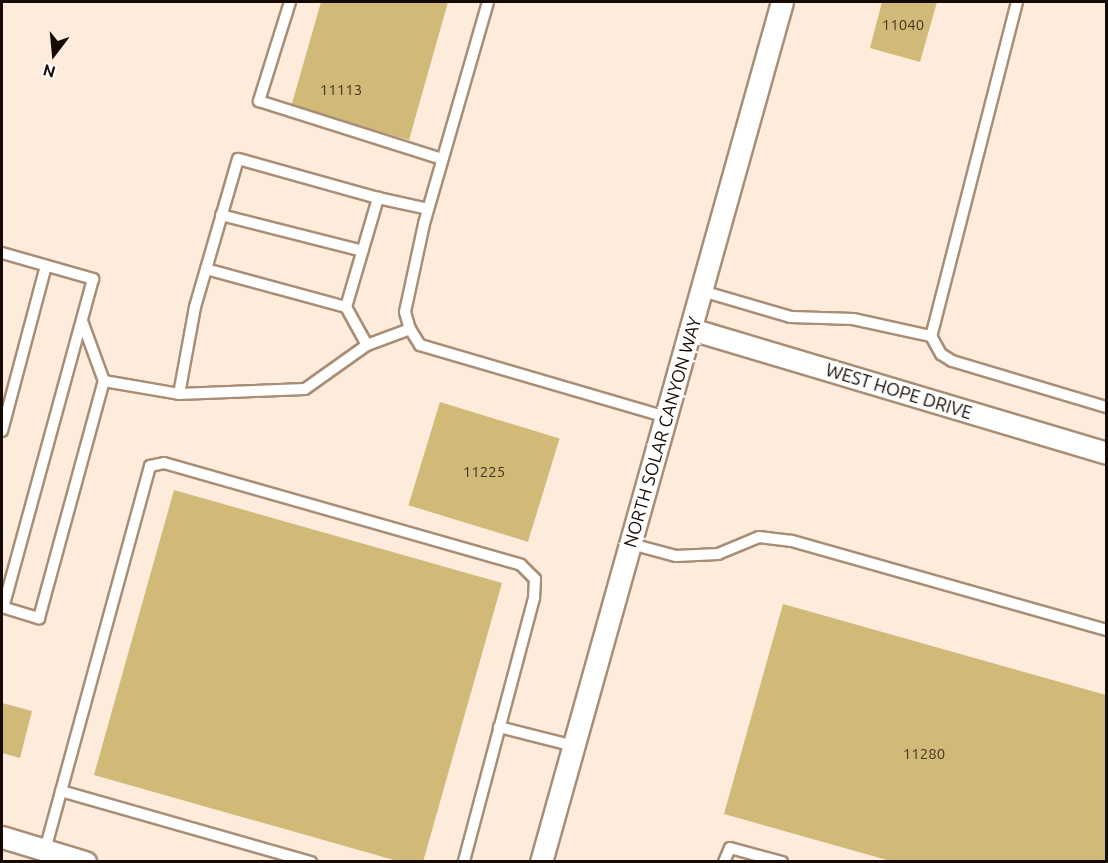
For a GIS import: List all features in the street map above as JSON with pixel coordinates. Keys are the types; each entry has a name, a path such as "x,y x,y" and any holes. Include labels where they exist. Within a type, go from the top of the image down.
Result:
{"street":[{"name":"NORTH SOLAR CANYON WAY","path":"541,861 782,2"},
{"name":"WEST HOPE DRIVE","path":"691,329 1107,453"},
{"path":"2,837 85,861"}],"lane":[{"path":"290,2 259,101 442,159"},
{"path":"488,2 428,208 405,312 410,329 420,345 666,417"},
{"path":"1017,2 931,336 941,354 952,361 1107,407"},
{"path":"179,394 195,307 238,159 378,198 428,208"},
{"path":"346,307 378,198"},
{"path":"222,215 363,251"},
{"path":"2,253 93,279 2,607 39,618 104,381 82,321"},
{"path":"2,431 46,266"},
{"path":"206,268 346,307 367,345"},
{"path":"702,291 791,316 854,319 931,336"},
{"path":"104,381 179,394 305,389 367,345 410,329"},
{"path":"45,850 150,466 164,463 521,565 536,579 534,598 464,861"},
{"path":"631,544 676,556 718,554 759,537 792,541 1107,630"},
{"path":"500,727 574,746"},
{"path":"61,791 311,861"},
{"path":"724,861 730,848 782,861"}],"building":[{"path":"321,2 448,2 409,140 291,107"},
{"path":"882,2 937,2 920,62 870,48"},
{"path":"440,402 560,439 528,542 408,505"},
{"path":"174,490 502,583 423,862 401,862 94,775"},
{"path":"783,604 1106,695 1106,862 894,862 724,814"},
{"path":"2,703 32,711 20,758 2,753"}]}
